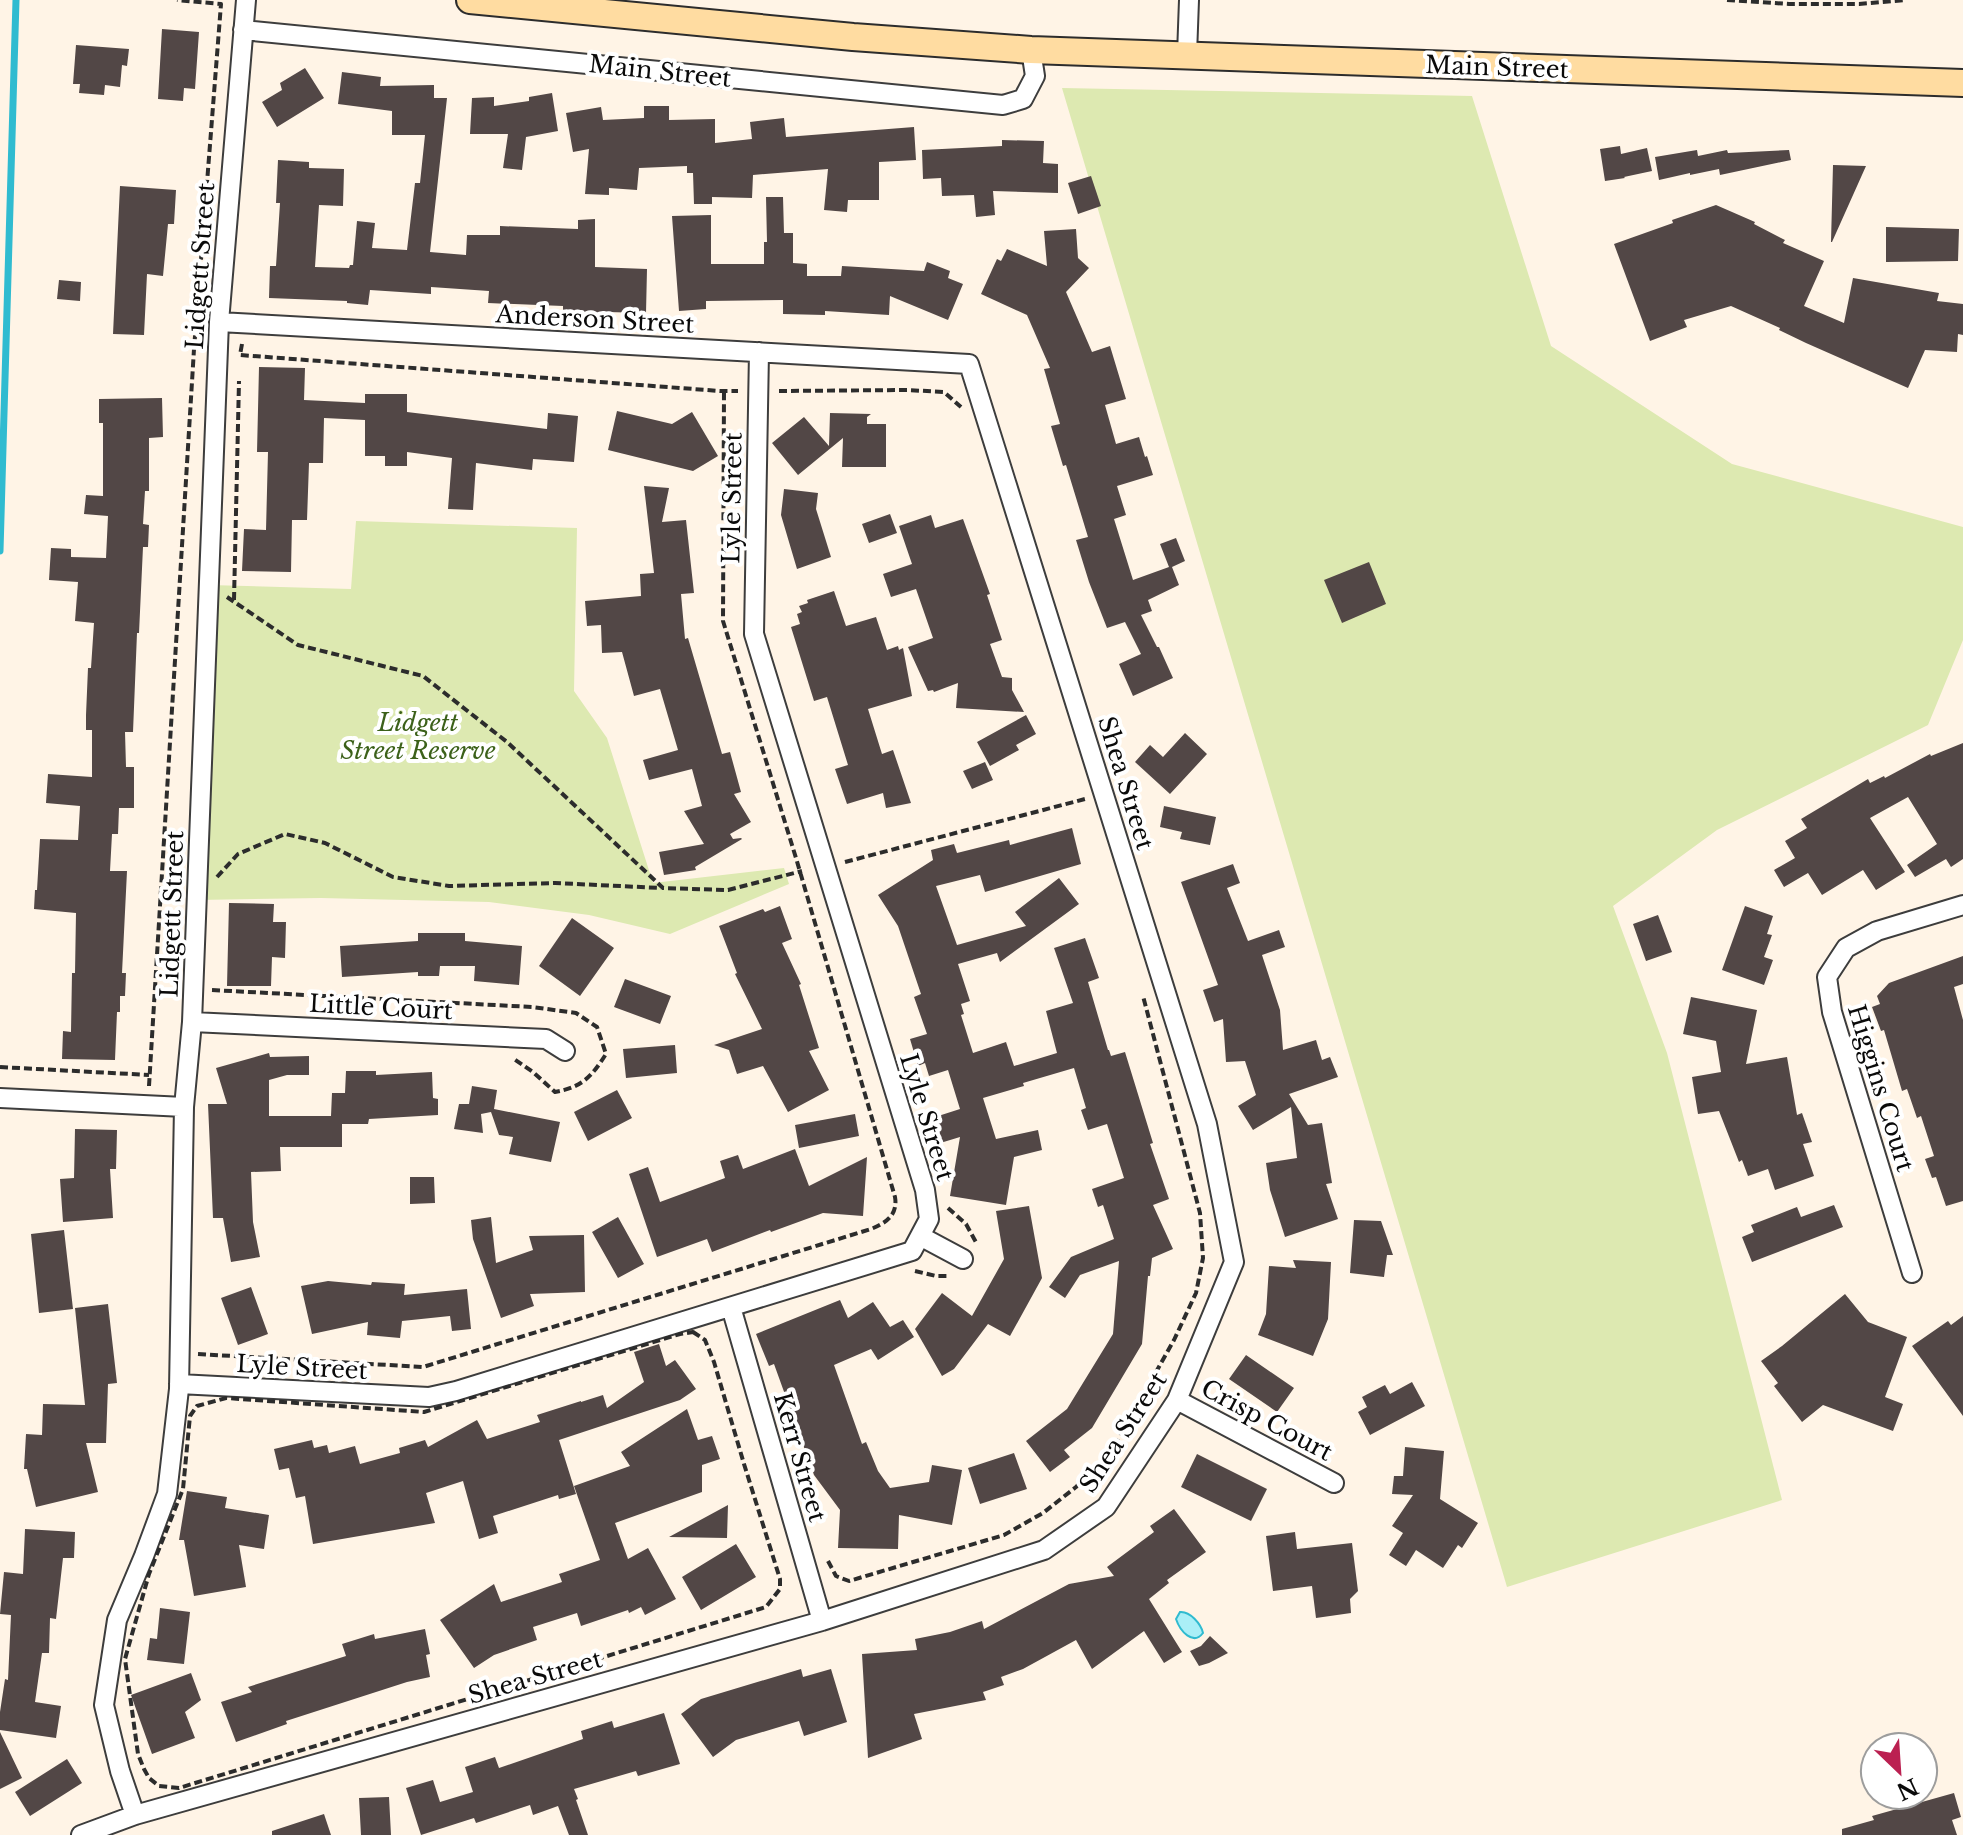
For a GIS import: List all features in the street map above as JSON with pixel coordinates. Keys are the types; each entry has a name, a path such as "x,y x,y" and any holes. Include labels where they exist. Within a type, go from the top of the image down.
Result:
{"main road":[{"name":"Main Street","path":"470,0 853,37 1031,50 1963,83"}],"street":[{"name":"Lidgett Street","path":"135,1815 120,1771 104,1705 117,1620 167,1494 179,1384 184,1107 192,1022 219,322 246,0"},
{"path":"1187,55 1189,0"},
{"name":"Main Street","path":"243,30 1003,105 1023,99 1035,76 1031,50"},
{"name":"Anderson Street","path":"219,322 969,364"},
{"name":"Lyle Street","path":"179,1384 429,1397 912,1251 929,1219 925,1190 754,634 759,352"},
{"name":"Shea Street","path":"81,1835 135,1815 822,1621 1044,1550 1106,1507 1177,1400 1234,1262 1207,1124 969,364"},
{"name":"Higgins Court","path":"1912,1273 1832,1012 1827,977 1846,948 1877,931 1963,905"},
{"name":"Little Court","path":"192,1022 546,1039 565,1051"},
{"path":"0,1098 184,1107"},
{"path":"920,1236 966,1264"},
{"name":"Kerr Street","path":"731,1307 822,1621"},
{"name":"Crisp Court","path":"1177,1400 1334,1483"}],"path":[{"path":"148,1105 194,349 221,4 177,0"},
{"path":"1727,0 1859,4 1906,0"},
{"path":"246,324 240,355 720,391 944,392 963,409"},
{"path":"234,602 240,370"},
{"path":"209,585 298,645 423,676 507,742 663,888"},
{"path":"197,900 238,854 285,834 325,843 393,877 449,886 555,883 728,890 1085,799"},
{"path":"824,1553 836,1576 849,1581 1004,1535 1030,1520 1076,1487 1110,1454 1167,1353 1196,1293 1203,1258 1200,1213 1141,986"},
{"path":"0,1067 149,1075"},
{"path":"913,1271 936,1276 966,1264 977,1243 966,1224 947,1208"},
{"path":"693,1332 705,1340 714,1362 780,1579 780,1589 766,1607 179,1788 159,1786 149,1778 138,1754 125,1659 149,1574 183,1489 190,1416 197,1406 226,1398 424,1412 693,1332"}],"green space":[{"path":"1062,88 1472,96 1551,346 1732,464 1963,527 1963,640 1928,725 1717,830 1613,906 1667,1053 1782,1500 1507,1587"},
{"name":"Lidgett Street Reserve","path":"356,521 577,528 574,691 607,738 653,883 784,868 789,884 670,934 589,915 489,902 321,898 197,900 209,585 351,589"}],"water":[{"path":"1180,1612 1197,1622 1203,1633 1199,1637 1191,1637 1180,1628 1176,1619"}],"building":[{"path":"162,29 199,32 195,89 184,88 183,101 158,99"},
{"path":"76,45 129,49 127,66 122,65 120,87 105,85 104,95 79,93 80,84 73,84"},
{"path":"305,68 324,98 277,127 262,102 282,90 280,83"},
{"path":"342,72 381,77 380,86 434,85 434,98 447,98 430,252 466,255 467,235 500,235 500,226 578,229 578,220 595,219 595,267 647,269 646,313 563,315 563,306 488,303 489,291 431,287 431,294 370,290 368,305 347,301 269,298 270,266 276,266 280,203 276,203 278,160 309,162 309,168 344,169 343,206 319,205 315,267 349,268 353,265 357,221 375,223 372,248 407,250 415,183 420,183 425,135 392,135 392,111 338,104"},
{"path":"552,93 558,131 526,137 522,170 503,168 508,134 470,134 472,98 494,97 494,106 529,101 529,97"},
{"path":"644,106 669,106 669,120 715,119 715,143 752,139 750,122 784,118 786,137 914,127 916,160 879,162 879,200 848,200 847,212 824,210 828,169 753,175 752,198 712,197 712,204 694,204 693,173 687,173 687,166 639,168 637,190 609,188 609,195 585,194 589,149 573,152 566,113 601,107 603,120 644,118"},
{"path":"1002,140 1044,141 1043,163 1058,164 1058,193 993,191 995,215 976,217 974,195 942,196 941,178 923,179 922,150 1002,146"},
{"path":"1620,146 1621,154 1647,148 1652,171 1605,181 1600,149"},
{"path":"1697,150 1698,156 1727,150 1728,153 1789,150 1791,160 1720,175 1719,169 1659,180 1655,157"},
{"path":"1833,165 1866,166 1831,242"},
{"path":"1091,176 1101,206 1078,214 1068,183"},
{"path":"120,186 176,190 174,224 168,224 163,276 147,274 144,335 113,334"},
{"path":"766,197 783,197 784,233 793,233 793,263 807,264 807,276 841,276 842,266 924,271 927,262 950,271 948,278 963,284 948,320 890,296 889,315 825,311 825,315 783,314 783,300 706,301 706,309 679,311 672,216 711,215 711,264 764,264"},
{"path":"1716,205 1755,222 1785,240 1783,243 1824,261 1804,306 1844,323 1853,278 1939,293 1937,301 1963,304 1963,335 1958,334 1957,352 1925,350 1908,388 1731,306 1684,320 1687,327 1650,341 1614,244"},
{"path":"1886,227 1959,229 1958,261 1886,262"},
{"path":"1076,229 1078,258 1089,268 1066,292 1092,352 1110,346 1126,399 1105,405 1116,444 1139,437 1153,475 1117,486 1126,515 1114,519 1133,580 1169,567 1160,544 1176,538 1185,561 1172,567 1179,585 1148,600 1152,611 1141,615 1173,678 1133,696 1119,664 1141,654 1125,622 1107,628 1089,582 1076,540 1088,537 1051,426 1060,424 1044,369 1050,368 1027,315 981,294 997,259 1001,261 1007,249 1047,266 1044,231"},
{"path":"59,280 81,282 80,301 57,299"},
{"path":"259,367 305,368 304,400 365,403 365,394 407,394 407,412 547,429 548,413 578,416 574,462 533,459 532,470 476,463 473,510 448,509 452,458 407,452 407,466 385,466 385,456 365,456 365,420 324,418 323,463 309,463 307,520 292,520 291,572 242,571 244,529 266,530 268,452 257,452"},
{"path":"162,398 163,437 149,438 149,491 145,491 143,524 149,525 148,547 143,547 133,732 125,732 126,767 134,767 134,808 119,808 118,834 112,834 110,871 127,871 122,973 126,973 125,996 120,996 120,1012 117,1012 115,1060 62,1059 63,1031 71,1032 76,913 34,909 35,890 40,839 78,840 80,806 46,803 48,774 92,777 92,730 86,730 86,715 94,623 75,621 78,582 49,580 51,548 71,549 71,557 106,558 108,516 84,514 86,495 103,496 103,423 99,423 99,399"},
{"path":"617,411 672,424 692,412 718,456 693,471 608,450"},
{"path":"830,413 871,414 867,417 867,424 886,424 886,467 842,467 843,438 798,475 772,443 804,417 829,446"},
{"path":"644,486 669,488 662,522 686,520 694,593 681,594 685,639 688,638 722,754 730,752 741,792 734,794 751,822 730,834 733,839 742,839 695,867 696,870 664,875 659,852 704,844 684,811 702,806 692,769 649,780 643,760 678,750 660,689 634,696 622,652 602,653 601,625 587,626 585,601 641,596 640,574 654,573"},
{"path":"784,489 818,493 816,509 831,557 797,569 781,515"},
{"path":"890,514 897,533 869,543 862,524"},
{"path":"931,515 935,528 963,519 990,594 987,595 1002,640 990,644 1002,677 1012,678 1012,690 1024,712 956,708 958,683 934,692 928,691 908,647 933,638 916,589 891,597 883,574 912,564 899,526"},
{"path":"1369,562 1386,604 1342,623 1324,580"},
{"path":"834,591 846,626 876,617 887,650 898,646 899,650 903,648 912,696 868,709 882,754 893,750 911,803 886,808 883,793 847,804 835,769 848,765 827,697 814,701 791,627 800,624 797,614 802,612 799,606"},
{"path":"1026,715 1036,734 1016,745 1019,750 990,766 977,742"},
{"path":"1185,733 1207,754 1170,794 1135,762 1150,745 1163,757"},
{"path":"1963,743 1963,859 1951,867 1946,859 1915,877 1907,865 1937,844 1908,797 1870,818 1905,872 1876,890 1863,870 1822,895 1808,873 1784,887 1774,870 1795,858 1785,841 1807,828 1801,819 1868,779 1870,783 1885,778 1930,754"},
{"path":"985,762 993,780 972,789 963,771"},
{"path":"1164,806 1216,817 1210,845 1180,839 1182,832 1160,827"},
{"path":"1072,828 1081,864 985,892 980,875 936,886 957,945 1026,926 1015,912 1059,878 1079,904 1000,962 997,953 958,964 970,1001 961,1004 964,1014 961,1015 973,1053 1006,1042 1014,1066 1057,1053 1046,1011 1073,1003 1054,948 1085,938 1099,978 1088,982 1108,1050 1111,1056 1125,1052 1153,1143 1150,1144 1169,1199 1153,1205 1173,1249 1152,1258 1142,1344 1092,1428 1064,1450 1070,1457 1050,1472 1026,1441 1067,1409 1113,1334 1119,1261 1080,1275 1065,1298 1049,1287 1071,1257 1114,1239 1103,1205 1098,1207 1092,1189 1124,1178 1107,1124 1088,1130 1081,1110 1086,1108 1074,1068 983,1098 996,1139 1038,1130 1042,1150 1014,1157 1006,1205 950,1196 960,1137 937,1144 931,1125 934,1123 932,1118 960,1109 948,1070 929,1076 925,1063 918,1066 910,1039 927,1034 914,997 921,994 898,926 878,895 933,860 931,850 954,844 957,853 1009,840 1010,845"},
{"path":"1233,864 1240,883 1227,888 1248,941 1279,930 1285,947 1262,955 1280,1010 1283,1050 1316,1040 1322,1060 1330,1057 1338,1077 1289,1094 1308,1125 1322,1123 1332,1183 1326,1184 1338,1219 1285,1237 1270,1190 1266,1163 1297,1158 1291,1107 1253,1130 1238,1106 1256,1095 1245,1061 1226,1062 1223,1019 1214,1022 1203,990 1218,985 1181,882"},
{"path":"229,903 274,904 273,922 286,922 285,958 272,957 271,986 227,986"},
{"path":"780,906 792,939 782,943 801,984 819,1048 809,1051 829,1090 788,1112 763,1066 737,1074 729,1050 714,1045 762,1029 735,974 719,926 763,909 765,912"},
{"path":"1745,906 1773,916 1767,934 1772,935 1764,957 1773,960 1764,985 1722,970"},
{"path":"1658,915 1672,952 1646,961 1633,924"},
{"path":"572,918 614,948 580,996 539,966"},
{"path":"418,933 465,933 465,941 522,946 519,985 474,981 475,966 440,966 439,976 418,976 418,972 342,977 340,946 418,941"},
{"path":"1963,956 1963,984 1954,987 1963,1020 1963,1201 1946,1206 1936,1177 1932,1178 1925,1159 1934,1156 1921,1116 1917,1118 1907,1089 1902,1091 1884,1030 1881,1031 1872,1007 1880,1004 1877,996 1889,983"},
{"path":"625,979 671,996 660,1024 614,1007"},
{"path":"1691,997 1757,1010 1746,1064 1787,1057 1797,1115 1802,1113 1812,1142 1803,1144 1814,1176 1775,1190 1768,1169 1748,1176 1742,1160 1739,1162 1719,1111 1698,1114 1692,1077 1721,1072 1716,1041 1683,1034"},
{"path":"675,1045 677,1073 626,1078 623,1049"},
{"path":"269,1053 270,1057 309,1056 309,1075 287,1075 269,1080 269,1116 331,1116 332,1093 345,1093 346,1071 376,1071 376,1075 432,1072 433,1098 438,1099 438,1115 369,1119 368,1124 342,1124 342,1147 280,1147 281,1171 251,1172 253,1222 260,1257 231,1262 223,1218 213,1218 208,1104 227,1104 216,1068"},
{"path":"472,1086 497,1090 494,1109 560,1122 551,1162 509,1154 513,1137 499,1135 491,1112 481,1114 483,1133 454,1129 459,1104 469,1104"},
{"path":"617,1090 632,1118 588,1141 574,1112"},
{"path":"855,1114 859,1136 799,1148 795,1125"},
{"path":"75,1129 117,1130 116,1169 110,1169 113,1218 63,1222 60,1179 74,1178"},
{"path":"795,1149 809,1186 867,1157 863,1216 823,1213 712,1252 707,1239 657,1257 629,1174 648,1167 660,1202 725,1178 720,1161 738,1155 743,1169"},
{"path":"410,1177 434,1177 435,1203 410,1204"},
{"path":"1834,1205 1843,1227 1752,1262 1742,1237 1754,1232 1751,1225 1797,1207 1801,1217"},
{"path":"1029,1206 1042,1278 1010,1336 988,1324 954,1369 942,1376 915,1329 942,1293 972,1316 1004,1259 996,1211"},
{"path":"491,1217 496,1263 533,1250 529,1236 584,1235 585,1292 530,1294 534,1306 501,1318 473,1239 471,1220"},
{"path":"618,1217 644,1264 618,1278 592,1232"},
{"path":"1354,1220 1381,1221 1393,1255 1387,1255 1384,1277 1350,1273"},
{"path":"64,1230 73,1309 39,1313 31,1234"},
{"path":"1293,1260 1331,1262 1328,1319 1313,1356 1258,1335 1266,1314 1269,1266 1296,1268"},
{"path":"328,1281 405,1284 404,1295 467,1289 471,1329 452,1331 450,1316 402,1321 400,1338 367,1335 368,1322 312,1334 301,1286"},
{"path":"251,1287 268,1334 238,1345 221,1298"},
{"path":"1845,1294 1868,1322 1907,1337 1885,1397 1903,1404 1893,1431 1823,1405 1802,1422 1774,1386 1778,1383 1761,1361"},
{"path":"840,1300 848,1318 873,1302 890,1327 903,1320 914,1337 878,1360 871,1349 834,1365 862,1444 866,1442 878,1471 890,1488 929,1482 932,1465 962,1470 952,1525 899,1515 898,1549 838,1548 840,1510 814,1475 774,1364 769,1366 756,1334"},
{"path":"108,1304 117,1383 108,1384 106,1443 86,1443 98,1492 36,1507 27,1469 24,1469 26,1434 42,1435 43,1404 85,1405 75,1308"},
{"path":"1963,1316 1963,1416 1912,1346 1948,1321 1951,1325"},
{"path":"659,1344 666,1366 675,1360 696,1389 680,1400 559,1440 576,1494 559,1499 558,1495 493,1516 498,1533 479,1539 463,1481 426,1493 435,1523 313,1544 305,1496 296,1498 289,1468 279,1470 274,1449 312,1440 314,1448 327,1445 329,1453 355,1446 360,1464 400,1453 399,1448 425,1440 428,1447 477,1420 487,1439 540,1422 537,1415 603,1395 607,1408 644,1382 634,1352"},
{"path":"1246,1355 1294,1388 1277,1412 1229,1379"},
{"path":"1412,1382 1425,1406 1370,1435 1358,1412 1367,1407 1362,1397 1385,1385 1390,1394"},
{"path":"687,1409 698,1440 712,1436 720,1459 702,1465 702,1492 615,1523 628,1559 648,1548 676,1599 645,1615 641,1607 581,1626 577,1613 533,1627 537,1640 494,1655 474,1668 440,1620 494,1584 501,1602 562,1582 559,1574 600,1560 574,1486 630,1466 621,1452"},
{"path":"1405,1447 1444,1451 1440,1499 1478,1523 1462,1548 1458,1545 1443,1568 1416,1550 1406,1566 1389,1555 1403,1533 1392,1526 1413,1495 1392,1494 1394,1476 1403,1476"},
{"path":"1014,1453 1027,1489 980,1504 968,1468"},
{"path":"1197,1454 1267,1489 1251,1521 1181,1487"},
{"path":"187,1491 227,1497 225,1508 269,1515 264,1549 239,1545 246,1587 194,1596 184,1540 179,1540"},
{"path":"728,1505 727,1538 669,1537"},
{"path":"1174,1509 1206,1552 1167,1580 1169,1583 1149,1599 1182,1652 1164,1663 1144,1631 1092,1669 1076,1640 1023,1669 1001,1677 1004,1685 983,1692 986,1700 914,1714 922,1739 868,1758 862,1654 917,1650 915,1639 982,1621 984,1629 1069,1584 1114,1576 1107,1567 1154,1532 1150,1526"},
{"path":"25,1529 75,1532 74,1558 63,1558 56,1619 50,1618 49,1653 42,1653 35,1702 61,1706 56,1738 0,1730 5,1679 8,1680 11,1615 0,1614 4,1572 23,1574"},
{"path":"1295,1532 1297,1549 1352,1543 1358,1591 1350,1599 1351,1613 1316,1618 1312,1586 1273,1591 1266,1536"},
{"path":"736,1544 756,1577 701,1610 682,1577"},
{"path":"160,1608 190,1612 184,1664 147,1660 150,1638 157,1639"},
{"path":"425,1629 430,1677 286,1721 287,1724 236,1742 221,1702 252,1692 248,1687 346,1656 342,1644 374,1634 375,1639"},
{"path":"1210,1636 1228,1653 1199,1666 1190,1651 1201,1646"},
{"path":"801,1669 803,1677 831,1669 847,1722 804,1736 799,1721 736,1740 713,1757 681,1714 701,1699"},
{"path":"191,1673 201,1700 185,1712 195,1738 152,1754 131,1695"},
{"path":"664,1713 680,1764 638,1776 636,1771 574,1789 588,1835 569,1835 558,1806 533,1815 530,1805 476,1823 474,1818 421,1835 406,1788 433,1780 440,1802 473,1792 465,1767 495,1757 499,1768 583,1739 581,1731 612,1721 614,1728"},
{"path":"0,1732 22,1778 0,1789"},
{"path":"67,1759 82,1783 30,1816 15,1792"},
{"path":"1954,1793 1961,1817 1952,1820 1957,1835 1842,1835 1842,1829 1874,1820 1872,1816 1890,1811 1939,1811 1939,1797"},
{"path":"389,1797 391,1835 361,1835 359,1798"},
{"path":"324,1814 331,1835 272,1835 272,1831"}],"waterway":[{"path":"0,551 16,0"}]}
